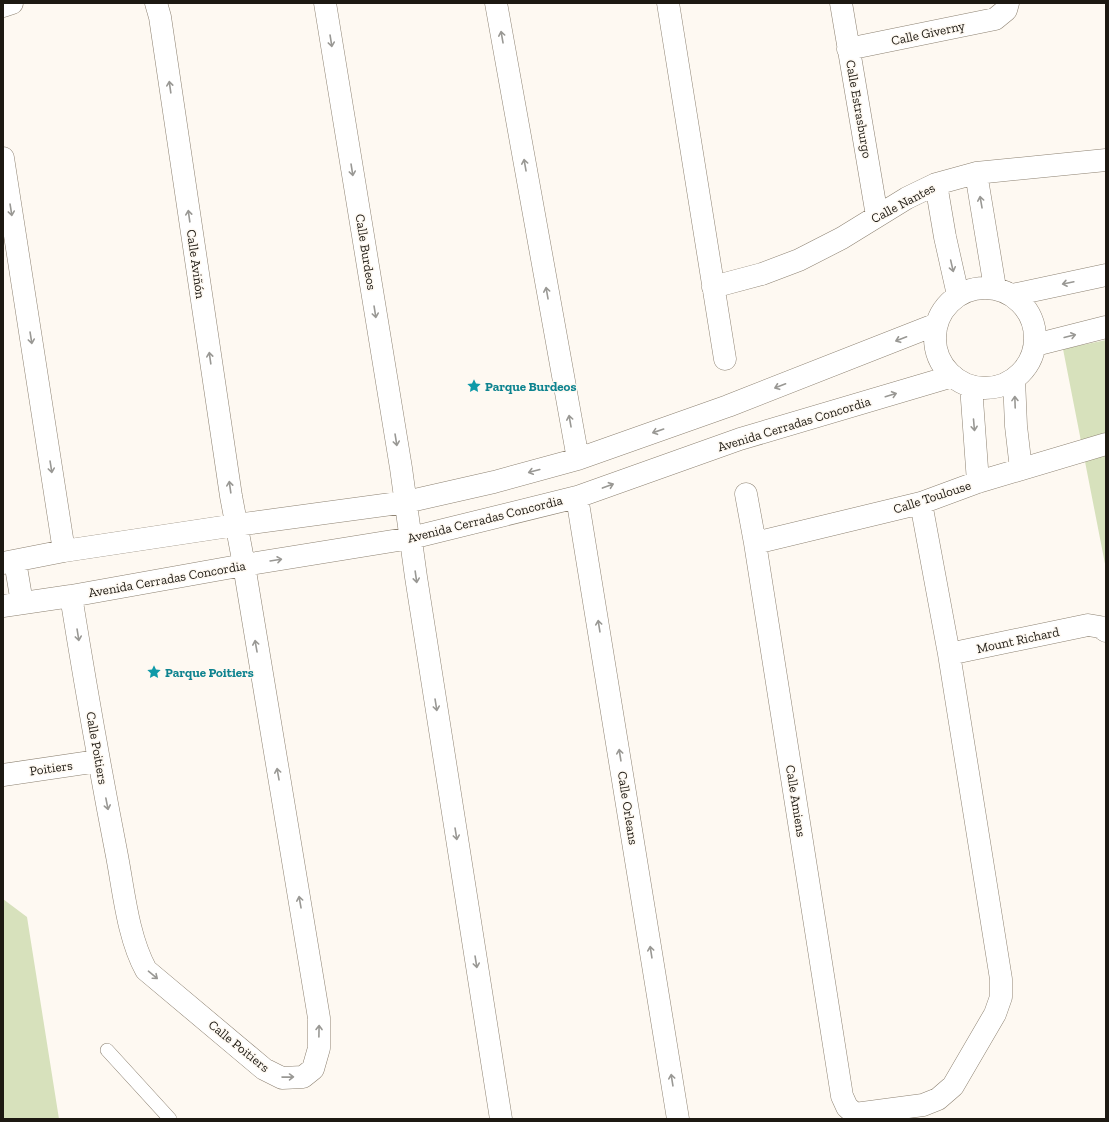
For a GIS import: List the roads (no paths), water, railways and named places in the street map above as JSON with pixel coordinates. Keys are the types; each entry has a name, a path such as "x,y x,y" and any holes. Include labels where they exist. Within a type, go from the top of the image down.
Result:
{"street":[{"path":"3,6 12,3"},
{"name":"Calle Aviñón","path":"156,3 160,17 236,525 244,565"},
{"name":"Calle Burdeos","path":"325,3 411,538"},
{"path":"496,3 578,459"},
{"path":"668,3 725,359"},
{"name":"Calle Estrasburgo","path":"840,3 877,216"},
{"name":"Calle Giverny","path":"848,50 995,19 1007,7"},
{"path":"3,158 64,551"},
{"name":"Calle Nantes","path":"713,286 762,274 799,260 842,238 907,198 936,184 976,173 1106,160"},
{"path":"976,173 1003,292 1026,309 1034,326 1034,345 1027,364 1014,379 993,387 962,381 941,362 935,343 937,324 945,308 958,295 976,288 1003,292 1106,275"},
{"path":"936,184 945,237 958,295"},
{"path":"12,605 9,562 64,551 236,525 406,502 494,482 578,459 728,406 937,324"},
{"path":"1034,345 1106,327"},
{"path":"1014,379 1016,426 1022,469"},
{"path":"962,381 978,482"},
{"name":"Avenida Cerradas Concordia","path":"12,605 411,538 577,497 740,440 962,381"},
{"path":"728,406 740,440"},
{"name":"Calle Toulouse","path":"755,543 921,503 978,482 1106,444"},
{"name":"Calle Amiens","path":"746,494 842,1096 847,1107 855,1114 923,1104 938,1099 953,1086 995,1014 1000,997 1001,979 949,654"},
{"name":"Calle Orleans","path":"577,497 678,1119"},
{"path":"921,503 949,654"},
{"path":"411,538 417,585 501,1119"},
{"name":"Calle Poitiers","path":"71,596 98,761 135,942 140,958 146,970 264,1069 282,1078 303,1077 313,1069 319,1048 319,1018 244,565"},
{"name":"Mount Richard","path":"949,654 1097,628"},
{"name":"Poitiers","path":"3,775 98,761"}],"lane":[{"path":"107,1050 170,1119"}],"place":[{"name":"Parque Burdeos","path":"474,386"},
{"name":"Parque Poitiers","path":"154,672"}]}
